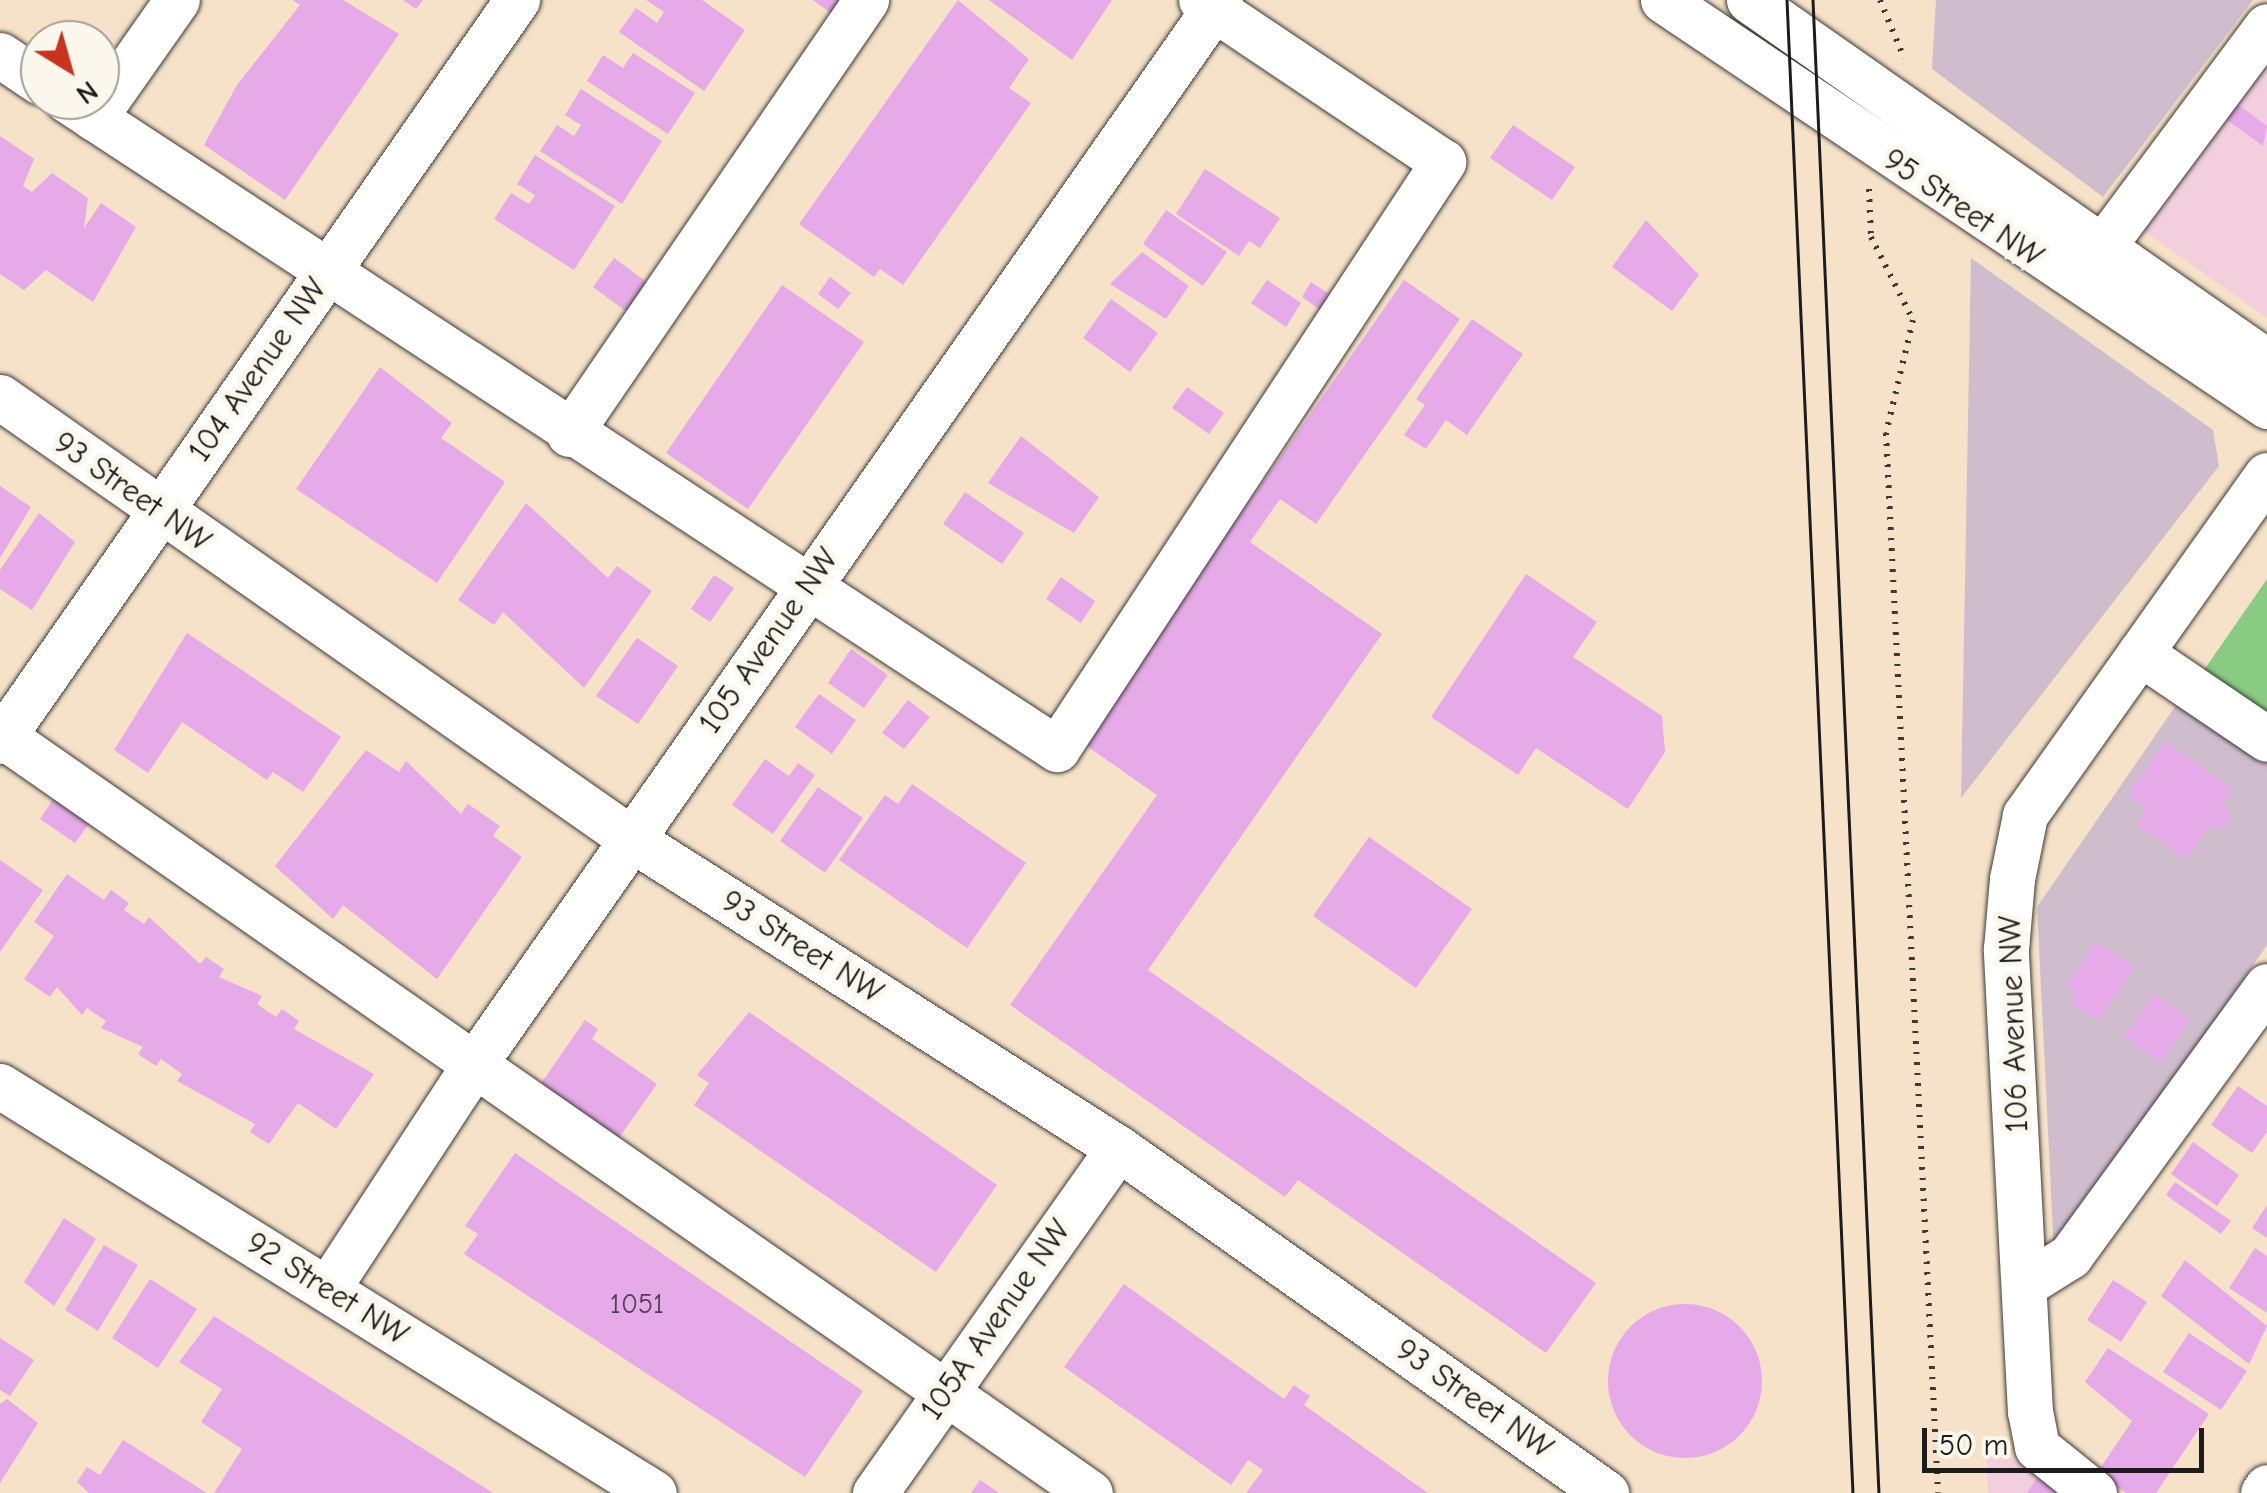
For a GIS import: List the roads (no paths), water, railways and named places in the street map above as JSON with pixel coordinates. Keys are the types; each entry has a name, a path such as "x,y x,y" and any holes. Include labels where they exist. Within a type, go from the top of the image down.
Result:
{"street":[{"path":"120,64 177,0"},
{"name":"104 Avenue NW","path":"1,737 516,0"},
{"path":"569,434 866,0"},
{"name":"95 Street NW","path":"1663,0 1882,153 2267,406"},
{"name":"95 Street NW","path":"1749,0 2267,362"},
{"path":"96,120 805,590 1057,749 1443,162 1211,3"},
{"name":"105 Avenue NW","path":"328,1288 475,1063 1211,3"},
{"path":"2102,246 2267,26"},
{"name":"93 Street NW","path":"0,397 159,512 630,838 1118,1148 1585,1487"},
{"name":"106 Avenue NW","path":"2094,1493 2037,1447 2030,1412 2027,1283 2006,949 2012,879 2026,815 2267,474"},
{"path":"2140,653 2267,739"},
{"path":"1,737 1090,1493"},
{"path":"2027,1283 2070,1256 2267,986"},
{"name":"92 Street NW","path":"0,1086 647,1491"},
{"name":"105A Avenue NW","path":"875,1493 1118,1148"},
{"path":"2262,1493 2267,1487"}],"tram line":[{"path":"1787,0 1853,1493"},
{"path":"1813,0 1879,1493"}]}
